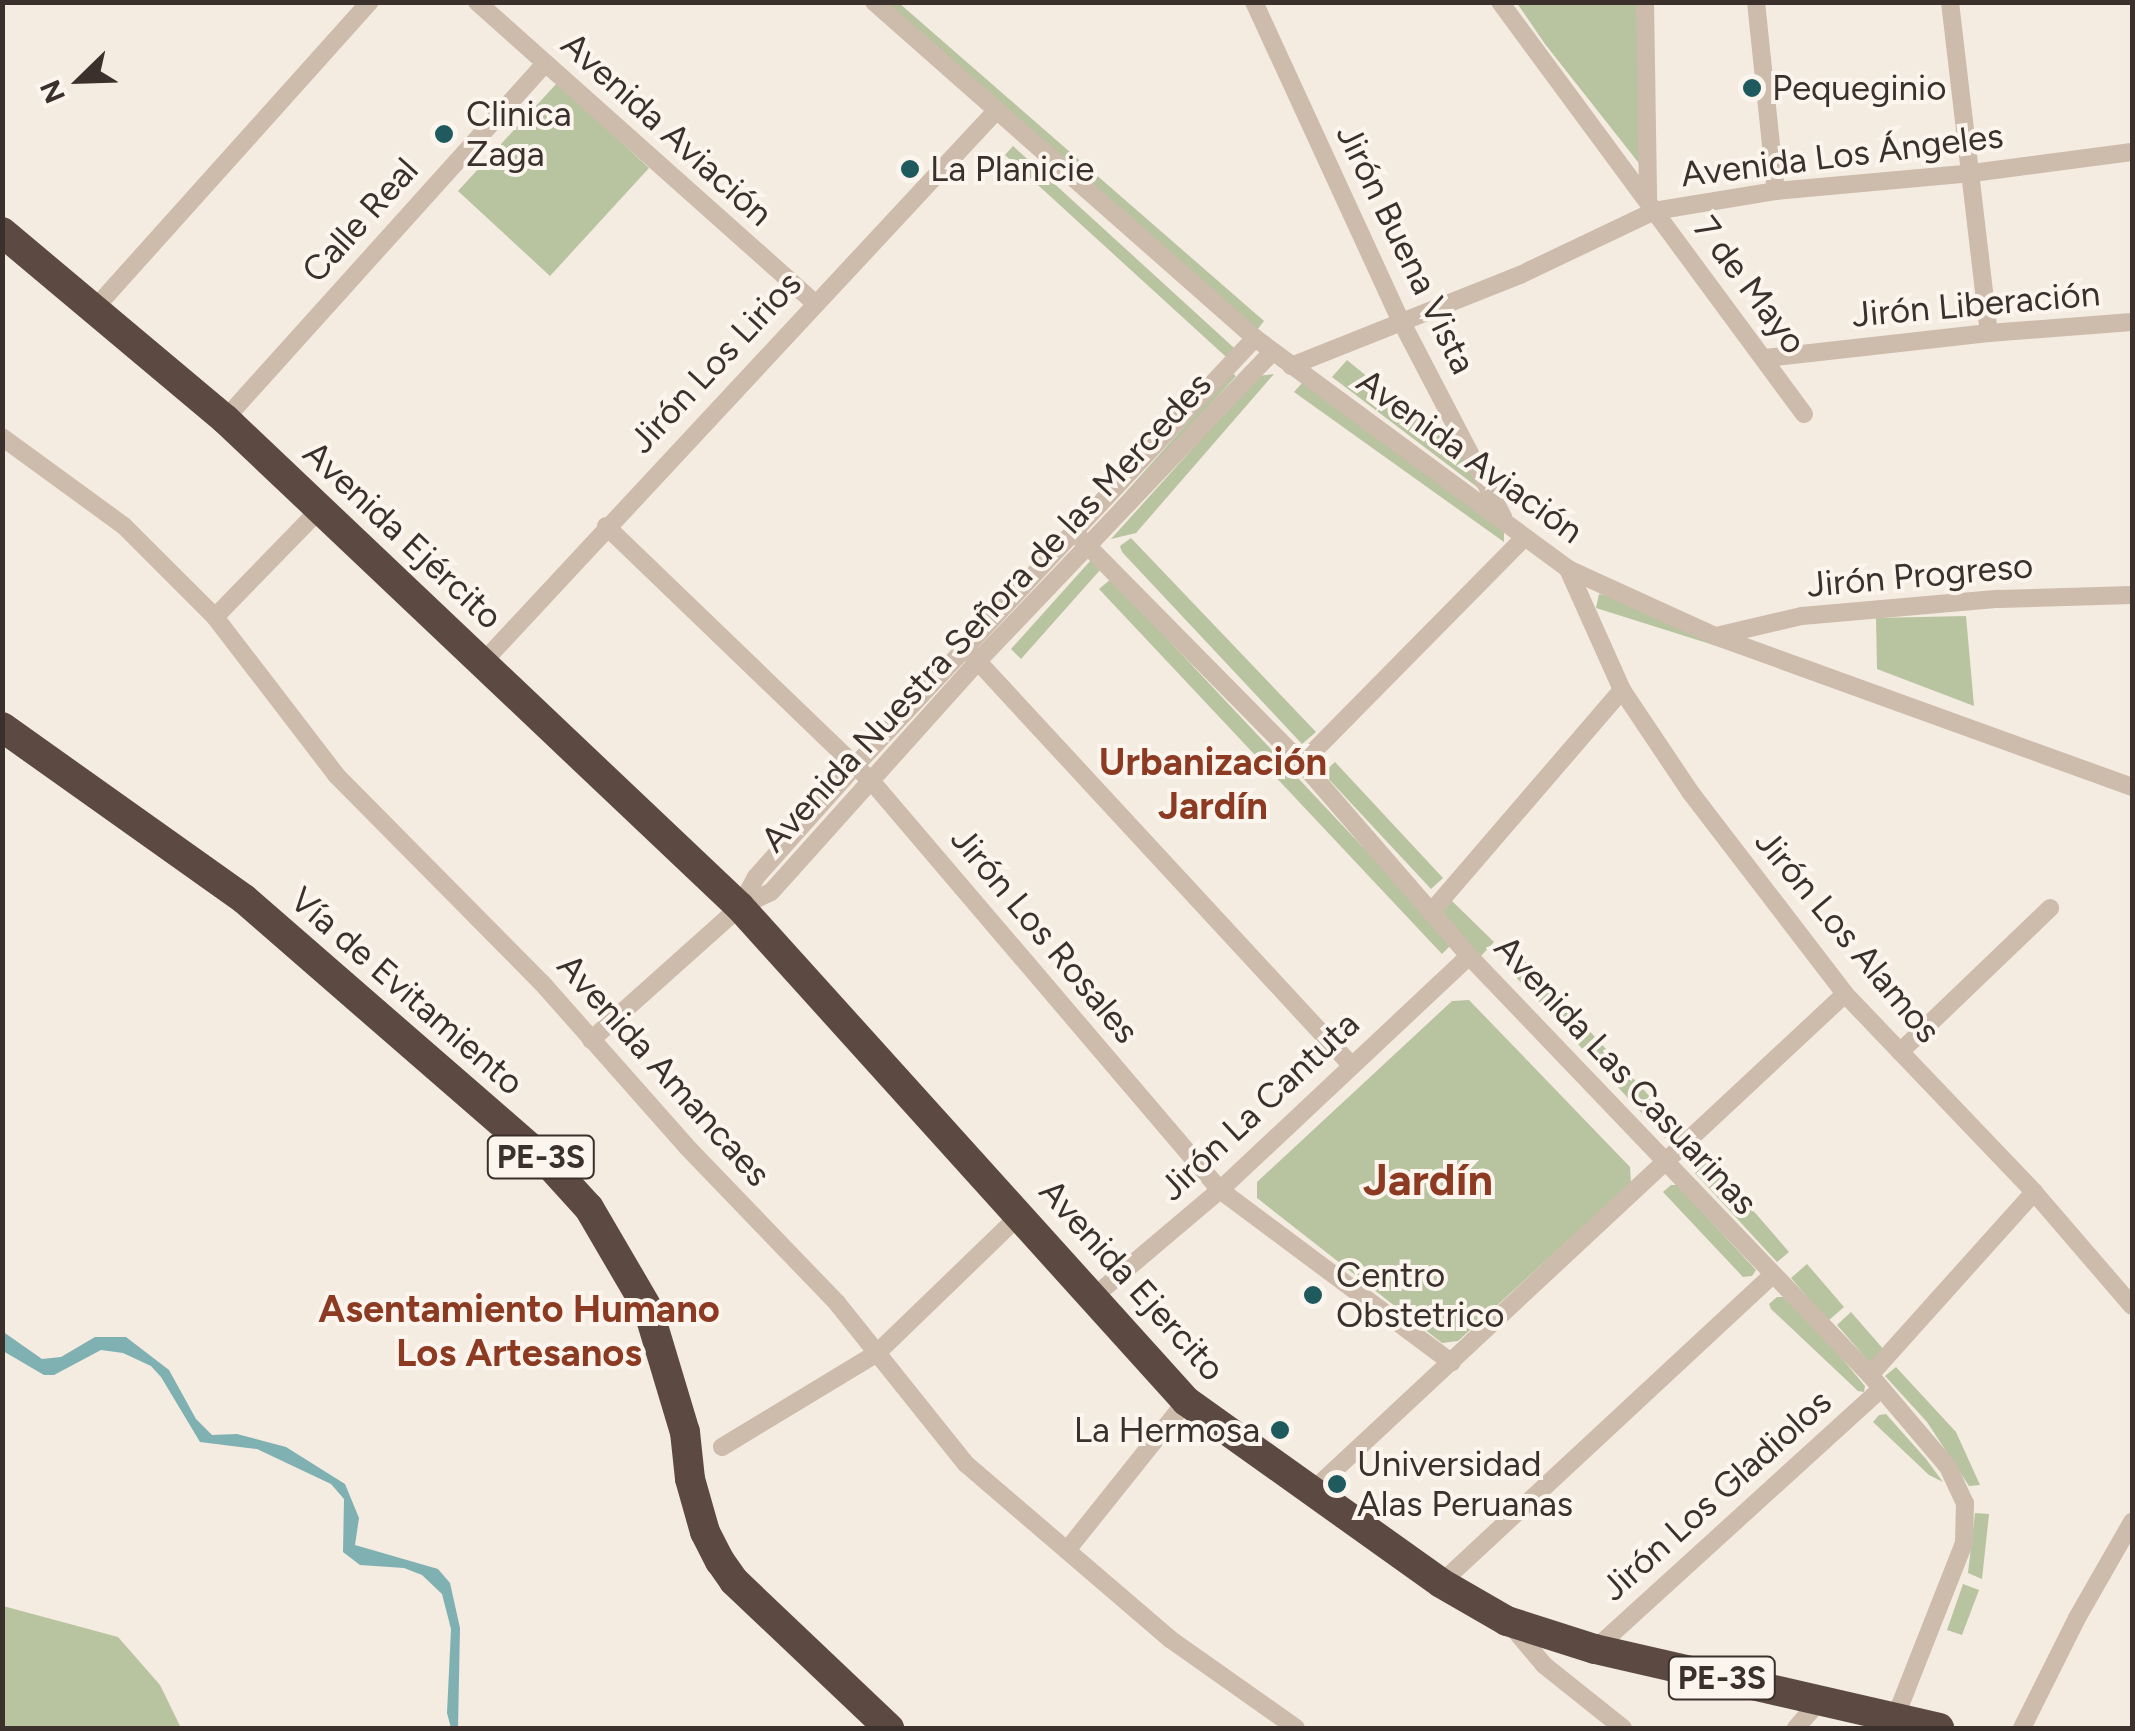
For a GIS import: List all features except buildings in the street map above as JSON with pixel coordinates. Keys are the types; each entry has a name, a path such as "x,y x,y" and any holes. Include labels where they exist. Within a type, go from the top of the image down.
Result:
{"highway":[{"name":"Avenida Ejército","path":"2,232 96,306 225,419 318,512 484,661 740,907"},
{"name":"Vía de Evitamiento","path":"2,727 244,899 547,1162 589,1208 648,1309 685,1432 690,1479 705,1532 720,1561 744,1591 889,1728"},
{"name":"Avenida Ejercito","path":"740,907 1186,1401 1441,1583 1508,1621 1595,1649 1940,1728"}],"street":[{"path":"96,306 370,2"},
{"name":"Avenida Aviación","path":"477,2 815,303"},
{"name":"Avenida Aviación","path":"874,2 1272,352 1568,569 1715,636 2132,787"},
{"name":"Jirón Buena Vista","path":"1254,2 1401,322 1505,522"},
{"name":"7 de Mayo","path":"1500,2 1804,414"},
{"path":"1644,2 1651,206"},
{"path":"1756,2 1776,190"},
{"path":"1950,2 1989,333"},
{"name":"Calle Real","path":"225,419 544,64"},
{"name":"Jirón Los Lirios","path":"484,661 997,110"},
{"name":"Avenida Los Ángeles","path":"1291,366 1520,275 1651,206 1776,190 1972,174 2132,152"},
{"name":"Jirón Liberación","path":"1766,358 1989,333 2132,322"},
{"name":"Avenida Nuestra Señora de las Mercedes","path":"591,1040 740,907 771,892 873,783 1074,532 1255,338"},
{"name":"Avenida Nuestra Señora de las Mercedes","path":"740,907 756,877 855,766 1090,546 1272,352"},
{"name":"Avenida Amancaes","path":"2,437 124,526 215,617 337,776 542,983 836,1303 966,1464 1170,1638 1296,1728"},
{"path":"215,617 318,512"},
{"name":"Jirón Los Rosales","path":"606,526 873,783 1220,1190 1452,1363"},
{"name":"Avenida Las Casuarinas","path":"1074,532 1302,762 1468,956 1876,1382 1948,1468 1965,1503 1964,1544 1954,1578 1895,1718"},
{"path":"1302,762 1524,538"},
{"name":"Jirón Los Alamos","path":"1568,569 1622,690 1691,794 1845,994 2034,1192 2132,1306"},
{"name":"Jirón Progreso","path":"1715,636 1802,616 1998,598 2132,595"},
{"path":"972,655 1351,1065"},
{"path":"1431,912 1622,690"},
{"path":"1900,1052 2050,908"},
{"name":"Jirón La Cantuta","path":"1091,1299 1220,1190 1468,956"},
{"path":"1312,1491 1845,994"},
{"name":"Jirón Los Gladiolos","path":"1595,1649 1876,1382 2034,1192"},
{"path":"722,1447 876,1354 1021,1214"},
{"path":"1441,1583 1772,1276"},
{"path":"1068,1549 1186,1401"},
{"path":"2022,1728 2077,1618 2132,1522"},
{"path":"1508,1621 1544,1665 1622,1728"},
{"path":"1796,1728 1819,1702"}],"green space":[{"path":"884,3 899,3 1264,321 1257,330"},
{"path":"1517,3 1639,3 1649,176 1545,44"},
{"path":"557,83 649,168 550,276 458,191"},
{"path":"1013,146 1244,357 1236,366 1005,155"},
{"path":"1347,360 1463,455 1485,493 1332,377"},
{"path":"1232,373 1236,376 1113,512 1110,510"},
{"path":"1274,374 1136,533 1111,539 1258,376"},
{"path":"1303,382 1504,532 1504,542 1294,392"},
{"path":"1131,538 1316,732 1302,744 1122,552 1120,546"},
{"path":"1091,560 1101,569 1021,659 1011,649"},
{"path":"1111,579 1453,943 1442,954 1099,589"},
{"path":"1599,594 1609,596 1723,648 1596,608"},
{"path":"1966,616 1974,706 1877,669 1876,618"},
{"path":"1335,762 1443,878 1431,889 1323,773"},
{"path":"1450,899 1494,942 1481,956 1437,913"},
{"path":"1525,961 1677,1126 1665,1138 1512,973"},
{"path":"1469,1000 1630,1167 1631,1183 1458,1341 1442,1343 1257,1198 1257,1182 1452,1001"},
{"path":"1703,1157 1789,1252 1777,1262 1695,1173 1695,1166"},
{"path":"1677,1185 1756,1270 1752,1276 1743,1277 1663,1192"},
{"path":"1807,1264 1844,1307 1828,1321 1791,1278"},
{"path":"1783,1297 1830,1344 1865,1386 1864,1392 1858,1391 1771,1309 1769,1304"},
{"path":"1851,1312 1885,1351 1871,1364 1837,1325"},
{"path":"1896,1367 1956,1432 1980,1485 1969,1486 1927,1422 1885,1376"},
{"path":"1886,1414 1943,1482 1929,1475 1873,1422"},
{"path":"1975,1513 1989,1514 1982,1579 1968,1573"},
{"path":"1963,1584 1979,1590 1962,1635 1947,1630"},
{"path":"3,1606 118,1637 160,1685 181,1728 3,1728"}],"water":[{"path":"2,1331 42,1359 61,1357 95,1337 126,1337 169,1370 196,1419 212,1435 237,1434 286,1447 345,1484 359,1518 355,1545 438,1569 450,1583 460,1628 458,1728 451,1728 447,1713 451,1629 442,1594 422,1575 404,1568 360,1565 343,1552 344,1499 331,1484 257,1449 200,1442 151,1366 123,1353 101,1350 54,1375 44,1375 3,1351"}],"place":[{"name":"Pequeginio","path":"1752,88"},
{"name":"Clinica Zaga","path":"444,134"},
{"name":"La Planicie","path":"910,169"},
{"name":"Centro Obstetrico","path":"1313,1295"},
{"name":"La Hermosa","path":"1280,1430"},
{"name":"Universidad Alas Peruanas","path":"1337,1484"}],"district":[{"name":"Urbanización Jardín","path":"1213,784"},
{"name":"Jardín","path":"1428,1180"},
{"name":"Asentamiento Humano Los Artesanos","path":"519,1332"}]}
